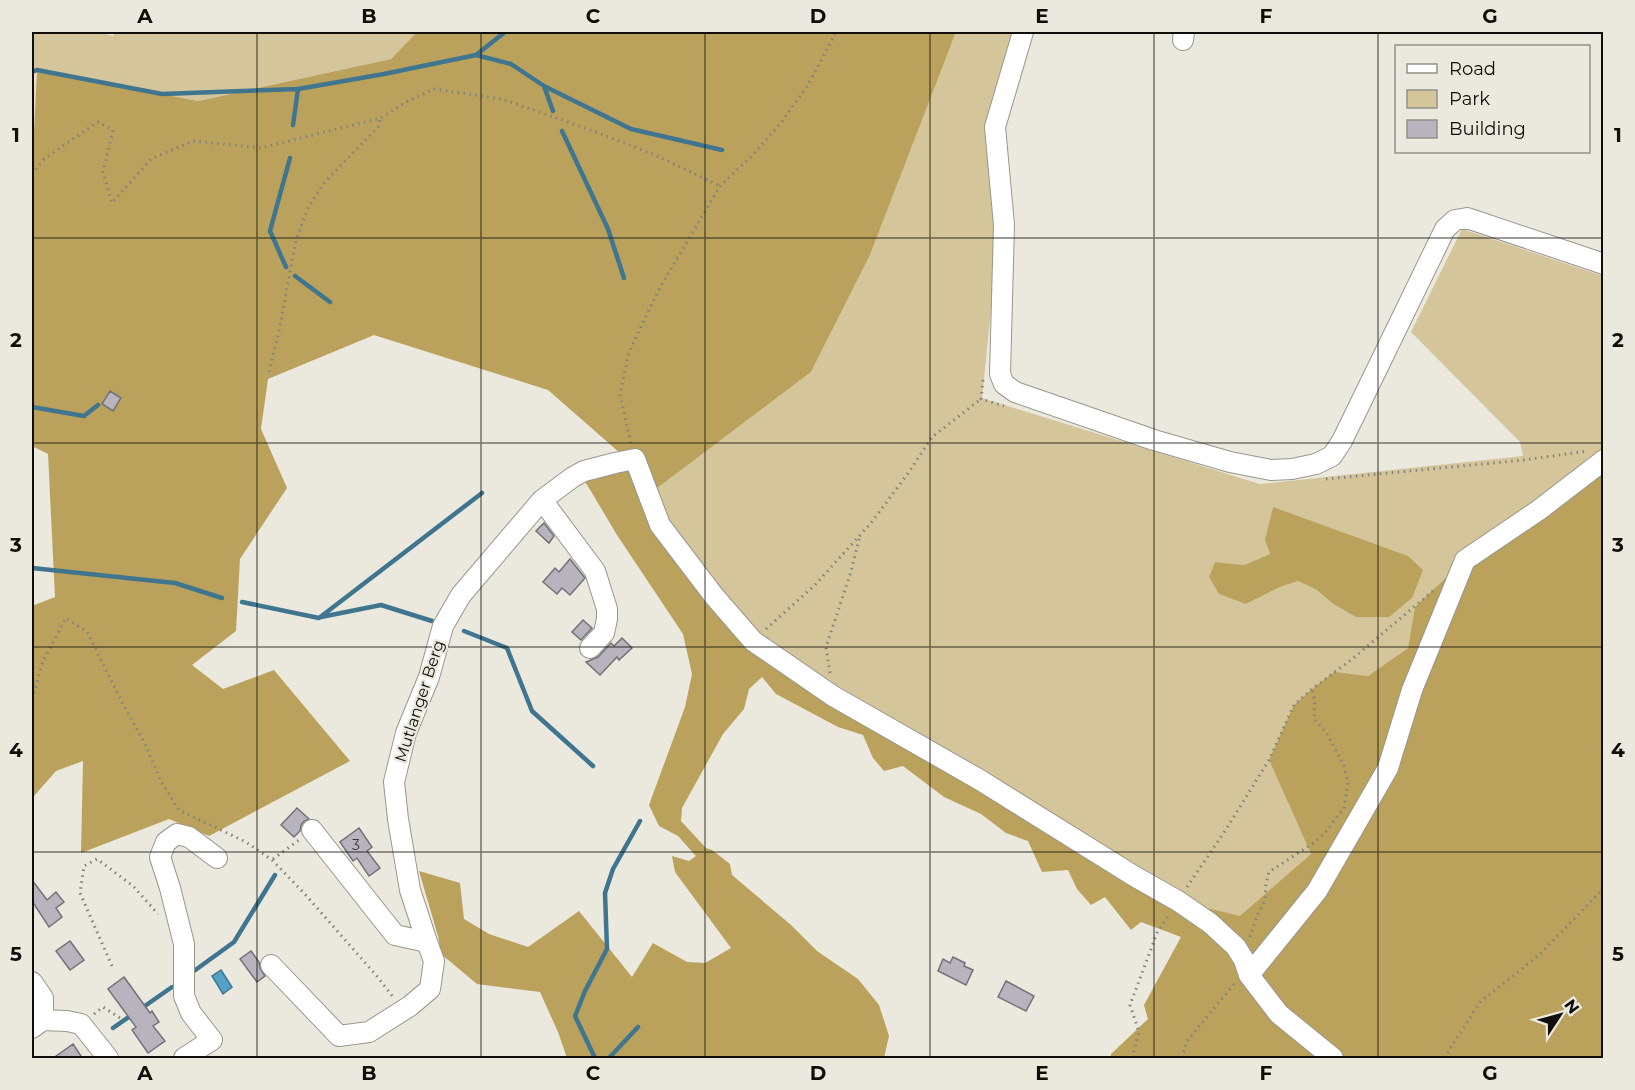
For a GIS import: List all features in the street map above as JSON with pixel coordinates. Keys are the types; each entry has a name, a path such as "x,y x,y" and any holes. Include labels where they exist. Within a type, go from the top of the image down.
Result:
{"street":[{"path":"1023,32 995,127 1004,225 1000,375 1004,384 1015,392 1154,440 1230,462 1271,470 1316,464 1332,456 1342,441 1445,228 1455,220 1467,218 1604,264"},
{"path":"1247,968 1317,891 1388,768 1412,690 1465,560 1539,510 1598,455"},
{"path":"635,459 660,525 714,596 753,641 833,696 980,780 1210,923 1236,946 1247,968 1279,1014 1333,1059"},
{"name":"Mutlanger Berg","path":"271,965 339,1036 369,1032 430,989 434,961 410,890 394,782 406,733 429,677 443,626 461,595 542,500 585,471 635,459"},
{"path":"542,500 595,571 607,609 607,619 604,633 590,648"},
{"path":"312,830 395,935 426,942"},
{"path":"184,1059 212,1040 191,1013 184,996 184,944 160,857 166,842 177,834 189,837 217,858"},
{"path":"32,982 43,998 38,1024 68,1021 81,1024 108,1059"}],"path":[{"path":"635,459 620,394 629,352 658,291 720,186 749,159 780,124 808,85 836,32"},
{"path":"32,174 44,159 98,122 113,130 103,172 112,203 151,159 194,141 261,148 381,118 434,88 502,99 655,155 720,186"},
{"path":"269,372 296,240 308,208 324,183 378,127 381,118"},
{"path":"753,641 814,586 861,534 909,472 932,437 981,399 983,377"},
{"path":"981,399 1014,409"},
{"path":"1318,479 1598,455"},
{"path":"833,696 826,647 861,534"},
{"path":"1132,1059 1139,1032 1130,1005 1157,933 1269,760 1294,705 1414,607"},
{"path":"32,699 43,661 66,618 87,632 144,742 161,781 179,810 246,843 272,860 376,975 403,1010"},
{"path":"1184,1059 1183,1054 1187,1041 1247,968 1257,916 1265,900 1269,872 1315,842 1344,808 1348,783 1344,766 1327,734 1314,719 1315,701 1312,689"},
{"path":"272,860 312,830"},
{"path":"112,966 80,893 84,866 97,859 133,885 162,919"},
{"path":"1443,1059 1480,1002 1538,956 1604,888"},
{"path":"81,1024 103,1007 120,1018"}],"shaded area":[{"path":"417,32 956,32 870,255 811,372 648,495 753,641 1178,901 1240,916 1311,854 1269,760 1294,705 1334,672 1368,676 1408,648 1415,607 1465,560 1603,460 1603,1058 1111,1058 1111,1054 1148,1019 1144,1005 1181,937 1141,922 1131,930 1105,897 1091,905 1077,889 1068,870 1042,872 1028,841 1006,833 981,814 944,797 903,766 884,771 873,758 863,735 838,727 776,694 762,677 749,689 744,709 723,734 682,808 681,821 706,848 730,864 732,875 791,925 817,951 858,979 879,1005 889,1036 884,1058 567,1058 540,992 477,984 441,954 419,871 460,883 464,919 489,934 528,947 579,911 632,977 653,943 687,962 705,963 731,948 675,872 672,856 689,861 696,856 678,836 659,826 649,805 685,707 692,674 683,634 617,535 586,483 584,471 628,460 548,390 374,335 268,379 261,429 287,488 240,559 236,631 192,665 223,689 274,670 350,761 209,836 169,819 81,853 83,761 56,771 32,797 32,606 55,597 48,454 32,446 32,135 37,70 198,101 391,59"},
{"path":"32,68 37,70 32,135"},
{"path":"1273,507 1408,556 1423,570 1412,598 1389,617 1356,617 1332,603 1317,590 1298,581 1246,604 1219,594 1209,577 1215,562 1244,565 1270,554 1265,540"}],"green space":[{"path":"32,32 96,32 113,36 115,32 417,32 391,59 198,101 32,68"},
{"path":"956,32 1015,32 989,130 998,241 982,398 1260,484 1523,456 1520,442 1411,332 1462,229 1603,276 1603,460 1415,607 1408,648 1368,676 1334,673 1269,760 1311,854 1240,917 1178,901 753,641 648,495 811,372 870,255","holes":["1273,507 1389,617 1380,617 1332,603 1317,590 1298,581 1246,604 1209,577 1215,562 1244,565 1270,554 1266,540"]}],"water":[{"path":"221,970 232,987 223,994 212,976"}],"building":[{"path":"110,391 121,398 113,411 102,404"},
{"path":"544,523 554,536 549,543 536,531"},
{"path":"570,559 585,578 570,595 562,588 557,594 543,582 555,568 559,572"},
{"path":"583,620 592,628 581,640 572,632"},
{"path":"622,638 632,648 619,660 617,657 600,675 586,662 598,657 611,643 614,646"},
{"path":"297,808 309,819 304,821 300,831 294,837 281,825"},
{"path":"359,828 372,847 367,851 380,868 369,876 357,858 353,861 340,842"},
{"path":"32,880 47,900 56,892 64,902 56,908 62,917 49,927 32,901"},
{"path":"70,941 84,960 70,970 56,951"},
{"path":"251,951 265,976 257,982 240,959"},
{"path":"953,957 973,970 966,985 938,971 943,959 950,963"},
{"path":"124,977 150,1013 152,1011 159,1022 153,1026 165,1041 148,1053 132,1030 136,1027 108,989"},
{"path":"1006,981 1034,996 1026,1011 998,997"},
{"path":"73,1044 83,1059 52,1059"}],"waterway":[{"path":"476,55 505,32"},
{"path":"32,72 37,70 162,94 298,89 476,55 511,64 544,86 631,129 722,150"},
{"path":"544,86 553,111"},
{"path":"293,125 298,89"},
{"path":"562,131 608,229 624,278"},
{"path":"286,267 270,231 290,158"},
{"path":"295,276 330,302"},
{"path":"32,407 84,416 98,405"},
{"path":"242,602 319,618 482,493"},
{"path":"32,568 175,583 222,598"},
{"path":"321,617 381,605 432,621"},
{"path":"464,631 507,648 532,711 593,766"},
{"path":"595,1058 575,1016 607,949 605,893 613,869 640,821"},
{"path":"194,971 234,942 275,875"},
{"path":"142,1008 172,987"},
{"path":"113,1028 133,1014"},
{"path":"609,1058 638,1027"}]}
